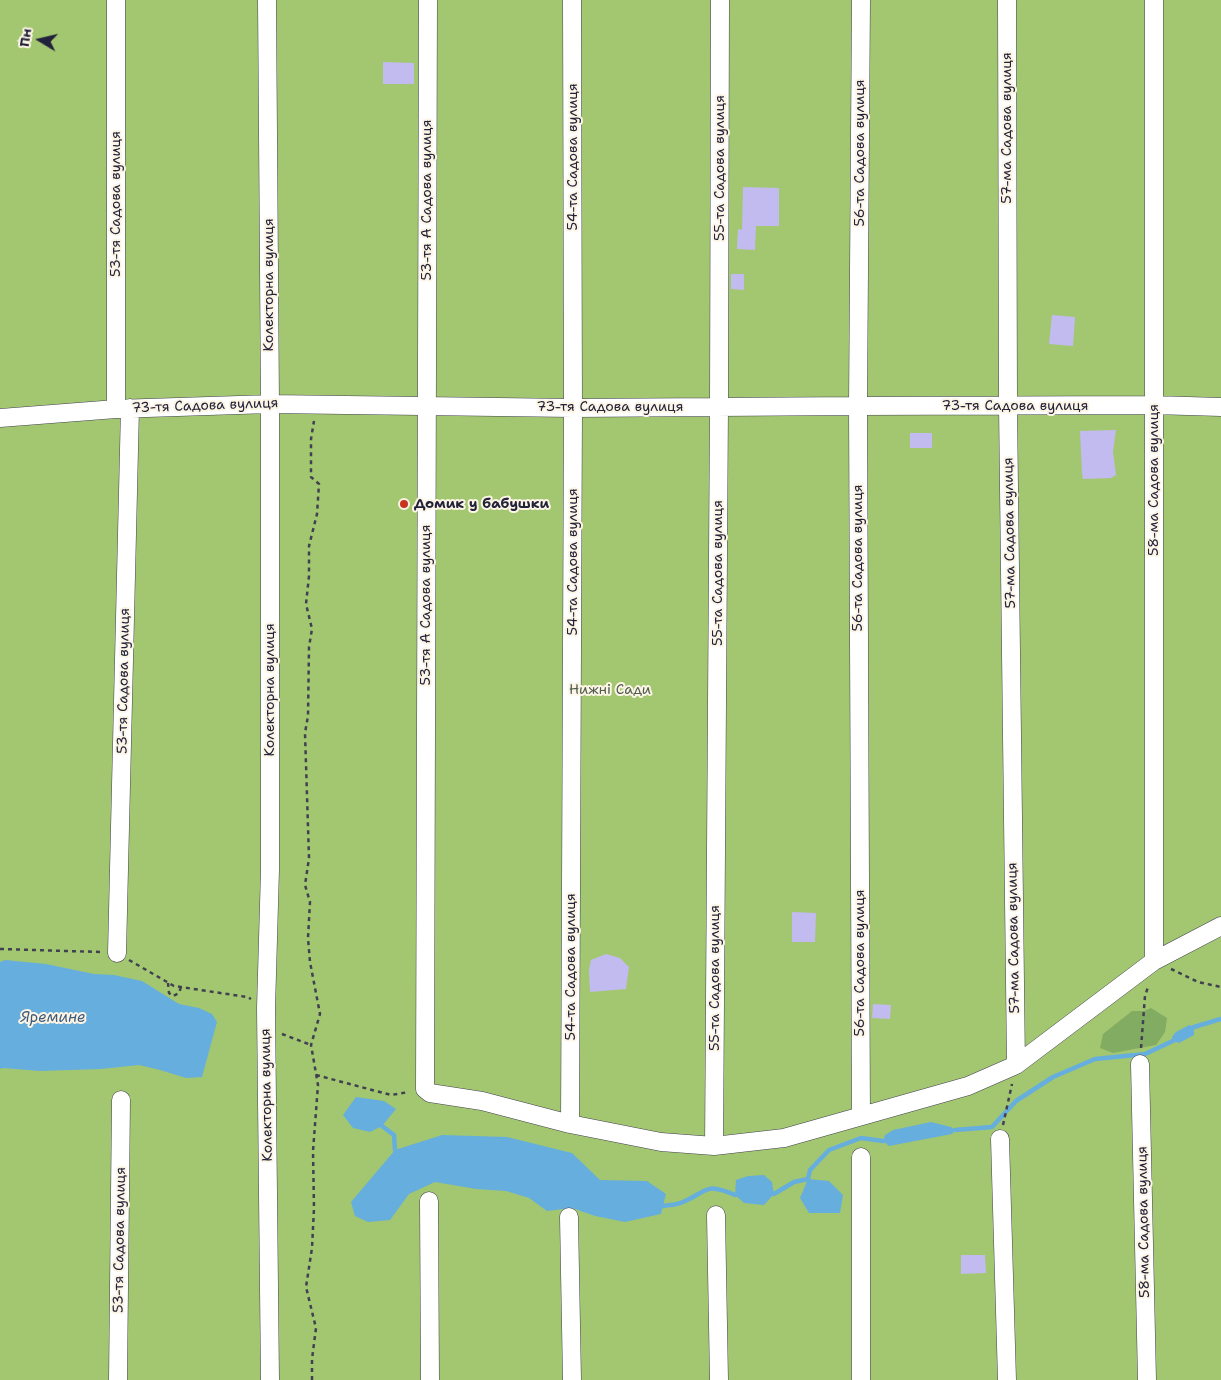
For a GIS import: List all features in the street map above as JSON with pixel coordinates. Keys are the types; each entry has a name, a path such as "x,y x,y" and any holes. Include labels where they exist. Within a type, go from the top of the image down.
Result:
{"street":[{"name":"53-тя Садова вулиця","path":"116,0 123,409 117,953"},
{"name":"Колекторна вулиця","path":"268,0 270,860 266,1008 270,1380"},
{"name":"53-тя А Садова вулиця","path":"425,1090 428,0"},
{"name":"54-та Садова вулиця","path":"570,1124 573,408 572,0"},
{"name":"55-та Садова вулиця","path":"714,1146 720,0"},
{"name":"56-та Садова вулиця","path":"861,0 858,406 861,1116"},
{"name":"57-ма Садова вулиця","path":"1007,0 1008,406 1016,1065"},
{"name":"58-ма Садова вулиця","path":"1154,0 1154,961"},
{"name":"73-тя Садова вулиця","path":"0,418 123,409 270,404 573,408 1154,405 1221,407"},
{"path":"425,1090 430,1093 482,1101 570,1124 661,1142 714,1146 784,1138 968,1086 1016,1065 1154,961 1221,926"},
{"name":"58-ма Садова вулиця","path":"1140,1064 1147,1380"},
{"name":"53-тя Садова вулиця","path":"118,1380 121,1100"},
{"path":"1002,1132 1006,1380"},
{"path":"861,1158 861,1380"},
{"path":"429,1201 430,1380"},
{"path":"716,1215 719,1380"},
{"path":"569,1217 572,1380"}],"path":[{"path":"312,1380 312,1359 316,1328 306,1287 312,1248 314,1208 313,1151 318,1085 311,1045 320,1014 310,962 308,938 310,902 305,885 309,858 305,733 308,716 309,647 312,629 306,604 310,546 317,514 319,484 311,476 311,438 317,404"},
{"path":"0,949 117,953 174,986 247,996 266,1008"},
{"path":"1142,1045 1145,996 1154,961 1198,982 1221,987"},
{"path":"168,983 169,993 173,996 179,993 181,987"},
{"path":"267,1028 311,1045"},
{"path":"316,1075 391,1095 425,1090"},
{"path":"1002,1132 1009,1097"}],"green space":[{"name":"Нижні Сади","path":"0,0 1221,0 1221,1380 0,1380"},
{"path":"1151,1008 1167,1018 1165,1032 1156,1045 1113,1053 1100,1048 1103,1034 1132,1011 1144,1011"}],"water":[{"name":"Яремине","path":"5,960 46,964 142,981 179,1004 199,1008 212,1014 217,1022 202,1077 186,1078 139,1065 101,1069 40,1071 0,1069 0,962"},
{"path":"1189,1025 1194,1027 1194,1035 1179,1043 1173,1041 1172,1037 1176,1032"},
{"path":"356,1097 384,1101 396,1109 382,1126 370,1132 353,1128 343,1115"},
{"path":"931,1122 951,1127 955,1130 952,1134 889,1146 883,1141 885,1135 893,1130"},
{"path":"442,1135 507,1137 572,1153 600,1180 647,1181 666,1194 661,1214 625,1222 595,1216 572,1208 547,1211 529,1198 506,1191 476,1189 435,1182 409,1194 390,1220 368,1222 355,1216 351,1202 395,1150"},
{"path":"764,1175 772,1182 774,1194 764,1205 744,1203 735,1195 736,1180 748,1176"},
{"path":"808,1179 829,1181 843,1195 840,1213 809,1213 800,1198"}],"building":[{"path":"383,62 414,63 414,84 383,84"},
{"path":"743,187 779,188 779,226 756,226 755,250 737,249 738,229 742,230"},
{"path":"731,274 744,274 744,290 731,289"},
{"path":"1052,315 1075,317 1073,346 1049,344"},
{"path":"1116,430 1113,452 1116,475 1111,478 1083,479 1080,431"},
{"path":"910,433 932,433 932,448 910,448"},
{"path":"792,912 816,913 815,942 792,942"},
{"path":"606,954 620,958 629,967 626,989 590,992 589,970 591,960"},
{"path":"873,1004 891,1005 890,1019 872,1018"},
{"path":"961,1255 985,1255 986,1273 961,1274"}],"waterway":[{"path":"1189,1030 1221,1019"},
{"path":"955,1130 992,1127 1016,1101 1053,1077 1095,1059 1145,1054 1177,1039"},
{"path":"382,1126 394,1135 395,1150"},
{"path":"774,1194 794,1182 808,1179 810,1170 829,1150 861,1138 883,1141"},
{"path":"663,1206 681,1203 712,1189 735,1195"}],"place":[{"name":"Домик у бабушки","path":"404,504"}]}
